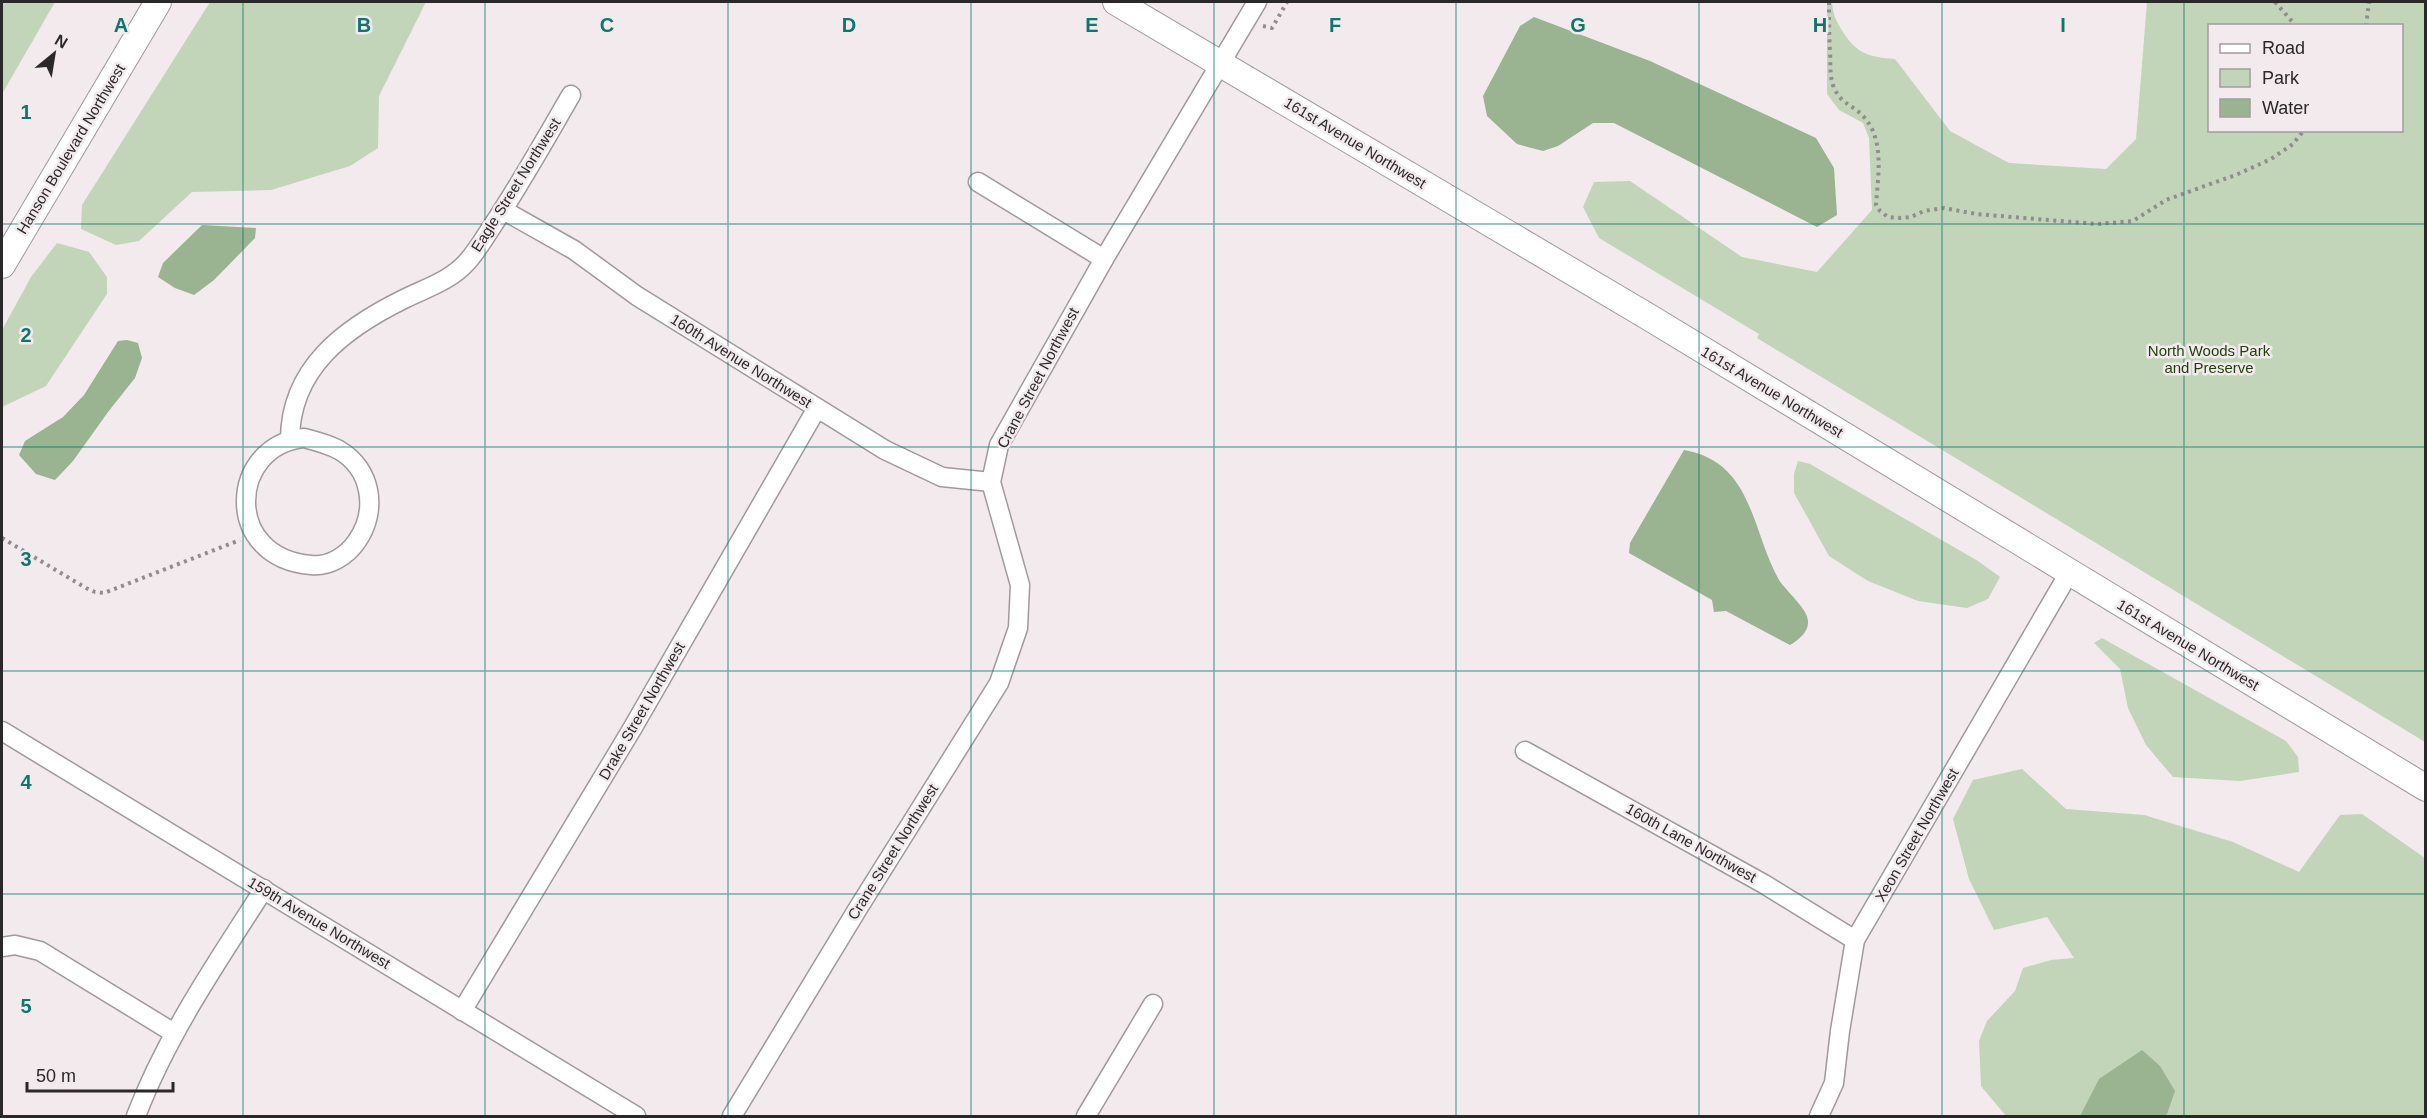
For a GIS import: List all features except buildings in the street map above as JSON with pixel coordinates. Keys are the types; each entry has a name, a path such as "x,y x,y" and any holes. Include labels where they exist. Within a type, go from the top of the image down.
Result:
{"main road":[{"name":"Hanson Boulevard Northwest","path":"2,265 158,2"},
{"name":"161st Avenue Northwest","path":"1116,2 1647,316 2426,788"}],"street":[{"name":"Crane Street Northwest","path":"732,1116 999,683 1018,628 1020,585 991,482 999,445 1104,259 1257,2"},
{"name":"Eagle Street Northwest","path":"290,440 294,404 304,382 336,341 363,321 448,278 466,263 503,210 571,95"},
{"path":"978,182 1104,259"},
{"name":"160th Avenue Northwest","path":"503,210 574,250 637,296 885,450 942,477 991,482"},
{"name":"Drake Street Northwest","path":"462,1011 632,729 817,408"},
{"path":"304,438 339,450 354,462 362,473 369,493 370,511 367,524 354,546 341,558 320,566 296,564 278,557 261,545 247,520 247,492 253,475 262,459 277,446 290,440 304,438"},
{"name":"Xeon Street Northwest","path":"1819,1116 1834,1083 1855,940 2069,573"},
{"name":"159th Avenue Northwest","path":"2,731 636,1116"},
{"name":"160th Lane Northwest","path":"1525,751 1764,884 1855,940"},
{"path":"136,1116 150,1080 174,1033 264,889"},
{"path":"2,946 15,945 40,951 174,1033"},
{"path":"1086,1116 1153,1005"}],"path":[{"path":"1829,2 1828,69 1840,100 1863,116 1870,128 1879,153 1876,205 1888,217 1911,217 1924,211 1944,208 1976,214 2097,224 2133,221 2166,200 2235,176 2271,159 2293,144 2302,132"},
{"path":"2275,2 2294,24"},
{"path":"2366,24 2369,2"},
{"path":"2,538 86,588 104,593 253,534"}],"green space":[{"path":"2,2 55,2 2,94"},
{"path":"210,2 426,2 379,96 378,148 350,166 271,190 192,192 139,241 116,245 81,229 82,205"},
{"name":"North Woods Park and Preserve","path":"1827,2 1832,2 1837,21 1853,45 1871,55 1895,59 1950,131 2009,163 2106,169 2136,139 2147,2 2425,2 2425,742 1757,338 1759,334 1599,238 1583,207 1594,182 1630,181 1742,257 1817,272 1872,210 1869,138 1863,123 1839,110 1827,94"},
{"path":"57,243 89,252 107,277 107,294 46,386 2,407 2,330 31,277"},
{"path":"1798,461 1810,464 1978,561 2000,577 1988,599 1967,608 1918,601 1868,581 1829,556 1794,493 1794,474"},
{"path":"2102,638 2286,741 2298,757 2299,772 2240,781 2173,777 2146,745 2128,708 2120,669 2094,643"},
{"path":"2022,769 2066,809 2144,815 2233,842 2299,872 2340,815 2362,814 2425,858 2425,1116 2006,1116 1981,1086 1979,1041 1987,1021 2015,991 2023,968 2051,960 2074,958 2047,917 1994,930 1969,879 1953,819 1973,780"}],"water":[{"path":"1534,17 1650,61 1816,138 1834,168 1837,215 1817,227 1614,123 1593,123 1558,146 1543,151 1517,144 1487,116 1483,96 1520,26"},
{"path":"202,225 256,228 255,238 214,280 194,295 175,288 158,277 163,263"},
{"path":"127,340 138,343 142,358 135,378 73,461 55,480 36,474 19,455 25,441 63,417 84,395 118,341"},
{"path":"1684,450 1707,457 1724,468 1737,483 1747,501 1779,580 1807,616 1808,625 1805,632 1790,645 1726,611 1714,612 1712,600 1629,553 1630,543"},
{"path":"2142,1050 2160,1066 2175,1091 2167,1114 2164,1116 2080,1116 2099,1079"}]}
